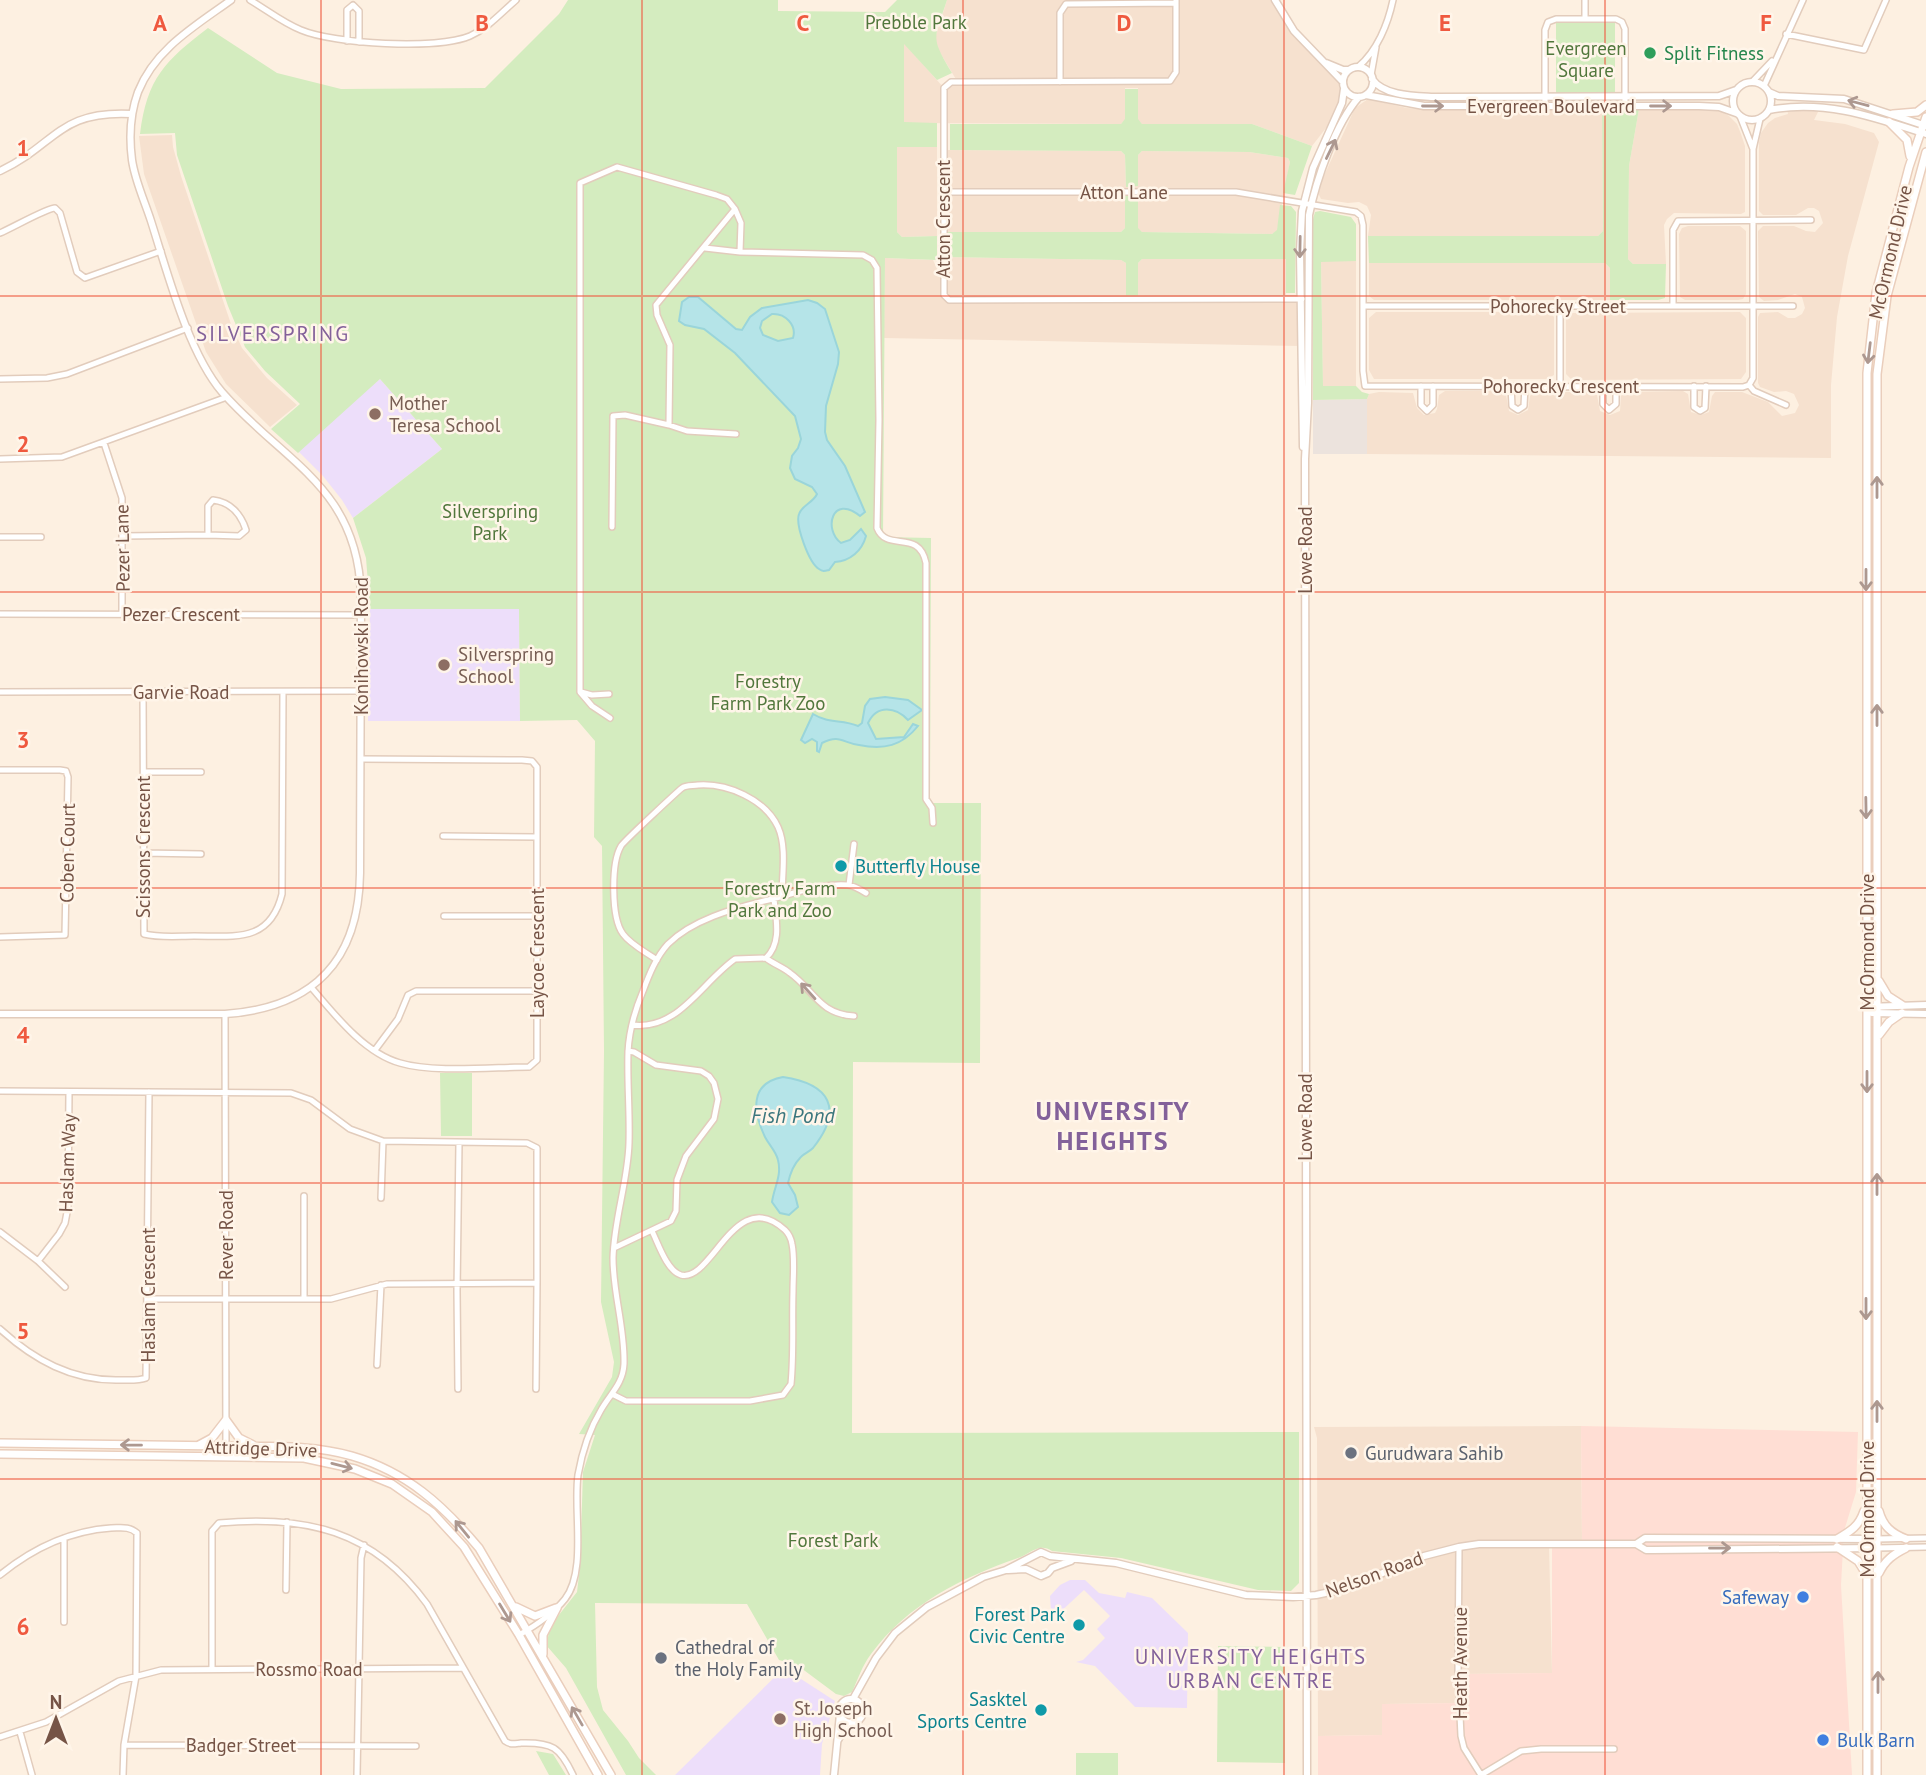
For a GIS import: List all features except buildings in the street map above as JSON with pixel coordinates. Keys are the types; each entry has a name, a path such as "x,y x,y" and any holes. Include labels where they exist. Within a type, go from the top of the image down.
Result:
{"main road":[{"path":"1893,114 1917,112 1926,105"},
{"path":"1889,122 1907,140 1910,150 1909,167"},
{"name":"McOrmond Drive","path":"1867,1775 1867,373 1876,293 1909,167 1924,127"},
{"name":"McOrmond Drive","path":"1877,1775 1877,374 1886,296 1926,152"},
{"path":"1918,177 1926,164"},
{"path":"1878,979 1888,996 1902,1009 1878,1035"},
{"path":"199,1446 212,1438 226,1420 239,1438 257,1446"},
{"name":"Attridge Drive","path":"0,1443 257,1446 326,1450 353,1456 401,1477 451,1515 479,1548 611,1775"},
{"name":"Attridge Drive","path":"0,1454 304,1458 373,1475 405,1492 437,1517 464,1547 519,1635 598,1775"},
{"path":"1867,1504 1860,1522 1837,1543 1858,1561 1867,1578"},
{"path":"1877,1504 1883,1524 1906,1543 1883,1564 1878,1577"},
{"path":"514,1606 536,1616 557,1608"},
{"path":"543,1658 543,1635 557,1608"},
{"path":"1868,1715 1877,1731"}],"street":[{"name":"Konihowski Road","path":"0,1014 225,1014 249,1013 272,1007 293,1000 311,987 340,957 357,917 360,897 361,615 360,568 354,543 343,517 317,482 227,397 208,374 188,328 133,163 130,140 132,114 150,68 166,49 230,0"},
{"path":"250,0 299,30 347,41 442,43 460,40 484,29 516,0"},
{"path":"1275,0 1294,32 1321,59 1350,96 1363,96 1372,88 1376,44"},
{"path":"1343,85 1346,72 1354,68 1376,44 1385,27 1393,0"},
{"path":"1585,0 1585,19"},
{"path":"1764,86 1803,0"},
{"path":"1786,34 1864,50 1886,0"},
{"path":"1060,82 1060,13 1066,4 1176,1"},
{"name":"Atton Crescent","path":"1176,1 1176,72 1173,79 1166,82 960,82 947,85 943,93 943,290 946,298 1309,299"},
{"path":"347,41 347,10 354,5 359,11 359,42"},
{"path":"1545,106 1546,25 1556,19 1616,19 1624,25 1625,106"},
{"path":"1321,59 1339,69 1354,68 1372,77"},
{"path":"1752,82 1774,59"},
{"name":"Evergreen Boulevard","path":"1372,77 1380,88 1419,97 1719,96 1736,90"},
{"path":"1752,149 1732,101 1736,90 1746,82 1764,86 1778,96 1844,99 1924,127"},
{"name":"Lowe Road","path":"1305,459 1300,252 1313,168 1342,103 1343,85"},
{"path":"1769,92 1771,104 1760,119 1752,149 1753,378 1749,385 1786,405"},
{"name":"Evergreen Boulevard","path":"1363,96 1424,106 1719,107 1738,114"},
{"name":"Lowe Road","path":"1307,1775 1305,459 1308,403 1308,203 1350,108 1363,96"},
{"path":"1769,110 1800,106 1825,107 1924,127"},
{"path":"0,171 79,119 112,113 132,114"},
{"path":"1738,114 1750,120 1760,119"},
{"path":"610,718 592,706 580,692 580,183 617,167 727,199 741,223 740,252"},
{"name":"Atton Lane","path":"944,192 1236,192 1308,203"},
{"name":"Pohorecky Crescent","path":"1308,203 1353,211 1361,216 1364,385 1749,385"},
{"path":"0,233 49,208 55,208 60,213 77,272 85,278 161,251"},
{"path":"669,425 670,345 657,315 656,305 734,209"},
{"path":"1673,305 1673,230 1676,223 1683,220 1811,220"},
{"path":"705,248 740,252 863,255 872,260 877,268 877,528 888,540 914,543 925,554 926,799 932,808 933,823"},
{"name":"Pohorecky Street","path":"1363,306 1793,306"},
{"path":"1560,306 1560,386"},
{"path":"0,379 60,376 188,328"},
{"path":"1603,385 1604,407 1609,410 1616,404 1616,385"},
{"path":"1421,386 1421,405 1427,411 1433,405 1433,386"},
{"path":"1511,386 1512,406 1518,410 1524,406 1524,386"},
{"path":"1694,386 1694,407 1700,411 1706,408 1706,386"},
{"path":"0,459 62,457 227,397"},
{"path":"612,527 613,416 625,415 687,431 736,434"},
{"name":"Pezer Lane","path":"104,443 122,498 122,613"},
{"path":"123,536 239,537 246,530 241,516 222,501 213,500 208,506 208,536"},
{"path":"0,537 41,537"},
{"name":"Pezer Crescent","path":"0,614 361,615"},
{"name":"Garvie Road","path":"0,692 361,691"},
{"name":"Scissons Crescent","path":"143,692 144,934 241,936 261,929 271,919 279,907 282,894 283,692"},
{"path":"580,692 592,695 609,694"},
{"name":"Laycoe Crescent","path":"311,987 359,1038 393,1061 418,1067 529,1067 534,1064 537,1055 537,767 533,761 361,759"},
{"name":"Coben Court","path":"0,770 61,769 66,771 68,777 65,935 0,937"},
{"path":"144,772 201,772"},
{"path":"657,960 632,943 619,927 615,907 616,858 624,841 684,786 726,787 749,798 769,813 781,836 782,896"},
{"path":"443,836 537,837"},
{"path":"849,885 854,844"},
{"path":"143,853 201,854"},
{"path":"519,1635 557,1608 573,1584 576,1560 576,1488 583,1452 592,1426 620,1384 624,1366 614,1278 614,1248 629,1152 628,1051 640,998 657,960 668,945 695,926 740,908 816,888 849,885 866,893"},
{"path":"766,958 774,951 776,940 774,899"},
{"path":"443,916 538,916"},
{"path":"632,1025 648,1026 675,1015 735,959 743,957 766,958 790,973 827,1008 845,1016 854,1016"},
{"path":"375,1050 398,1019 408,995 414,992 537,992"},
{"path":"1867,1010 1926,1005"},
{"path":"1902,1009 1926,1014"},
{"name":"Rever Road","path":"225,1014 226,1456"},
{"path":"614,1248 671,1221 676,1211 677,1180 686,1156 714,1119 718,1100 714,1083 701,1071 656,1065 628,1051"},
{"path":"0,1091 292,1093 303,1095 341,1125 383,1141 527,1143 537,1148 536,1389"},
{"name":"Haslam Way","path":"38,1261 59,1234 65,1223 68,1207 69,1092"},
{"name":"Haslam Crescent","path":"0,1329 32,1355 65,1372 107,1380 143,1380 148,1376 149,1092"},
{"path":"381,1198 383,1141"},
{"path":"458,1143 458,1389"},
{"path":"304,1196 304,1299"},
{"path":"612,1394 626,1401 750,1401 783,1395 791,1384 793,1271 792,1242 788,1233 772,1221 748,1220 734,1230 698,1268 691,1274 684,1275 671,1266 652,1231"},
{"path":"0,1232 38,1261 65,1287"},
{"path":"148,1299 304,1299 344,1297 381,1285 537,1283"},
{"path":"377,1365 381,1285"},
{"path":"212,1669 214,1526 226,1522 287,1522 323,1527 364,1545 385,1559 412,1584 427,1604 505,1741 512,1745 545,1744 555,1748 573,1775"},
{"path":"286,1590 287,1522"},
{"path":"0,1575 35,1550 83,1532 131,1528 137,1533 136,1676 124,1745 123,1775"},
{"path":"64,1538 64,1622"},
{"name":"Nelson Road","path":"1636,1544 1645,1538 1837,1543 1867,1543 1877,1539"},
{"path":"1877,1548 1926,1538"},
{"path":"1877,1539 1926,1548"},
{"name":"Nelson Road","path":"856,1701 876,1658 895,1633 927,1606 983,1577 1006,1570 1041,1552 1050,1556 1135,1567 1246,1595 1273,1597 1308,1596 1344,1589 1425,1555 1479,1544 1636,1544 1652,1550 1837,1543"},
{"name":"Nelson Road","path":"1867,1543 1877,1548"},
{"path":"357,1775 357,1669 361,1558 364,1545"},
{"name":"Heath Avenue","path":"1460,1546 1458,1674 1461,1736 1464,1748 1481,1775"},
{"path":"1050,1556 1052,1568"},
{"path":"1030,1558 1032,1573"},
{"name":"Nelson Road","path":"1006,1570 1026,1569 1044,1575 1052,1568 1074,1559"},
{"name":"Rossmo Road","path":"0,1737 20,1732 58,1716 107,1686 161,1670 462,1668"},
{"path":"834,1775 836,1745 842,1703 856,1701 863,1709 861,1716 847,1725 836,1745"},
{"path":"840,1714 845,1720 852,1722"},
{"path":"20,1732 32,1775"},
{"name":"Badger Street","path":"124,1745 416,1746"},
{"path":"1481,1775 1521,1751 1614,1749"}],"shaded area":[{"path":"947,0 1275,0 1283,14 1343,85 1344,97 1340,110 1312,146 1252,124 1142,124 1138,120 1138,88 1125,88 1125,120 1121,124 904,123 904,43 944,88 957,81 936,46 935,38"},
{"path":"1368,99 1407,108 1433,110 1602,109 1603,231 1598,236 1368,236 1371,215 1367,206 1359,202 1321,199 1317,191 1355,108"},
{"path":"1710,108 1729,116 1737,124 1741,134 1745,146 1745,212 1674,213 1664,225 1666,264 1633,264 1628,259 1629,166 1639,109"},
{"path":"1787,110 1819,110 1814,120 1845,124 1874,133 1879,142 1848,256 1837,317 1831,385 1831,458 1367,454 1367,399 1369,394 1379,392 1413,393 1417,408 1424,415 1435,413 1439,395 1445,391 1501,391 1506,395 1509,411 1518,415 1528,410 1533,392 1594,392 1600,411 1610,415 1620,411 1621,396 1625,392 1683,391 1688,394 1691,412 1701,415 1709,412 1715,392 1742,392 1768,402 1782,416 1795,413 1799,405 1794,394 1786,391 1774,392 1760,387 1758,383 1760,313 1778,312 1788,318 1795,318 1802,314 1805,308 1802,297 1795,294 1778,300 1764,301 1759,297 1758,231 1763,226 1794,226 1815,232 1823,223 1819,211 1814,208 1808,208 1796,215 1763,215 1759,211 1761,133 1775,118 1788,114"},
{"path":"172,135 181,176 231,324 242,348 267,378 297,405 270,427 226,384 206,352 144,174 139,136"},
{"path":"897,147 937,147 937,236 902,237 897,232"},
{"path":"943,150 1121,151 1125,155 1126,187 1138,186 1138,155 1142,151 1249,152 1288,158 1290,162 1277,231 1272,234 1142,232 1138,229 1138,192 1125,192 1125,228 1121,232 943,232"},
{"path":"1740,226 1746,231 1746,294 1743,299 1685,300 1680,297 1679,234 1682,228"},
{"path":"943,257 1121,260 1126,263 1126,299 1138,299 1138,263 1142,259 1286,259 1286,299 1301,299 1301,346 884,338 885,258 933,260 942,280"},
{"path":"1321,261 1356,261 1356,386 1323,386"},
{"path":"1369,263 1605,263 1610,268 1610,300 1374,300 1369,296"},
{"path":"1376,312 1550,312 1554,317 1554,375 1547,379 1374,379 1369,370 1369,318"},
{"path":"1740,312 1746,318 1746,372 1741,379 1572,380 1566,374 1566,318 1569,313"},
{"name":"Mother Teresa School","path":"380,379 442,449 353,518 323,476 296,449"},
{"path":"1367,399 1367,454 1313,454 1313,400"},
{"name":"Silverspring School","path":"370,609 519,609 520,721 368,721"},
{"path":"1581,1426 1582,1544 1549,1544 1552,1673 1459,1674 1459,1703 1383,1704 1383,1735 1318,1736 1317,1438 1314,1427"},
{"path":"1581,1426 1858,1432 1856,1492 1844,1531 1841,1585 1852,1775 1318,1775 1318,1736 1382,1735 1382,1704 1459,1703 1458,1674 1552,1673 1552,1544 1582,1544"},
{"path":"1070,1580 1085,1580 1099,1593 1125,1598 1127,1592 1152,1598 1188,1633 1187,1708 1135,1707 1095,1666 1076,1662 1083,1660 1105,1638 1097,1629 1110,1616 1084,1590 1057,1615 1051,1611 1050,1596 1060,1585"},
{"name":"St. Joseph High School","path":"784,1668 835,1701 822,1744 820,1775 675,1775"}],"green space":[{"path":"568,0 778,0 778,11 885,12 897,0 947,0 936,38 940,52 952,73 937,80 904,44 904,122 937,123 937,147 897,147 897,232 902,237 937,236 937,260 885,258 883,537 931,538 930,803 981,803 980,1063 853,1062 852,1433 1299,1432 1299,1583 1291,1591 1258,1590 1121,1558 1039,1548 976,1574 919,1607 886,1636 868,1659 852,1692 844,1696 836,1694 797,1665 779,1660 747,1604 595,1603 597,1687 603,1710 639,1758 656,1775 626,1775 566,1668 546,1645 551,1625 577,1592 583,1472 595,1435 579,1434 612,1377 614,1362 601,1302 604,1051 602,846 594,837 595,741 577,720 520,721 519,609 370,609 366,558 353,518 442,449 380,379 298,453 271,429 300,404 265,371 245,347 228,306 177,155 175,133 140,134 148,98 160,72 208,28 277,73 341,89 485,88 559,14"},
{"name":"Evergreen Square","path":"1556,23 1615,23 1615,94 1556,94"},
{"path":"1125,89 1138,89 1138,119 1142,124 1252,124 1312,146 1295,195 1283,193 1290,162 1288,158 1249,152 1142,151 1138,155 1138,186 1126,187 1125,155 1121,151 950,150 950,124 1121,124 1125,119"},
{"path":"1602,109 1639,109 1629,166 1628,259 1633,264 1666,264 1665,298 1610,300 1610,268 1605,263 1369,263 1368,236 1598,236 1603,231"},
{"path":"1125,191 1138,191 1138,228 1142,232 1272,234 1277,230 1280,205 1291,206 1296,212 1295,293 1286,293 1286,259 1142,259 1138,263 1138,300 1126,300 1126,263 1121,260 943,257 943,232 1121,232 1125,228"},
{"path":"1315,212 1351,217 1356,224 1356,261 1321,262 1323,386 1356,386 1369,394 1367,399 1313,400 1313,219"},
{"path":"440,1073 472,1073 472,1136 441,1136"},
{"path":"1218,1646 1285,1647 1285,1763 1217,1762"},
{"path":"536,1751 553,1754 566,1775 549,1775"},
{"path":"1076,1753 1118,1753 1118,1775 1076,1775"}],"water":[{"path":"689,297 698,297 736,329 742,330 750,317 762,308 808,300 825,309 839,352 826,406 825,432 827,440 845,466 865,512 860,516 850,510 837,511 833,516 832,530 841,543 850,540 861,529 866,536 858,551 835,562 829,570 824,571 815,565 801,535 798,519 800,511 817,494 812,487 795,479 790,468 792,456 801,439 795,416 735,353 704,329 679,321 682,302","holes":["772,314 777,314 792,324 793,338 778,341 763,335 760,328 762,321"]},
{"path":"885,697 908,700 922,710 908,720 892,710 881,710 872,717 868,723 876,739 904,737 913,724 918,726 899,742 877,747 833,739 822,743 819,752 817,742 812,739 805,743 801,740 813,714 858,726 862,723 865,706 870,699"},
{"name":"Fish Pond","path":"783,1077 799,1080 821,1092 830,1110 823,1134 813,1148 798,1160 791,1173 788,1183 798,1207 789,1215 780,1213 772,1202 778,1176 778,1160 761,1127 756,1109 759,1092 764,1085"}],"place":[{"name":"Split Fitness","path":"1650,53"},
{"name":"Mother Teresa School","path":"375,414"},
{"name":"Silverspring School","path":"444,665"},
{"name":"Butterfly House","path":"841,866"},
{"name":"Gurudwara Sahib","path":"1351,1453"},
{"name":"Safeway","path":"1803,1597"},
{"name":"Forest Park Civic Centre","path":"1079,1625"},
{"name":"Cathedral of the Holy Family","path":"661,1658"},
{"name":"Sasktel Sports Centre","path":"1041,1710"},
{"name":"St. Joseph High School","path":"780,1719"},
{"name":"Bulk Barn","path":"1823,1740"}],"district":[{"name":"SILVERSPRING","path":"273,333"},
{"name":"UNIVERSITY HEIGHTS","path":"1113,1125"},
{"name":"UNIVERSITY HEIGHTS URBAN CENTRE","path":"1251,1668"}],"park label":[{"name":"Prebble Park","path":"916,22"},
{"name":"Silverspring Park","path":"490,522"},
{"name":"Forestry Farm Park Zoo","path":"768,692"},
{"name":"Forestry Farm Park and Zoo","path":"780,899"},
{"name":"Forest Park","path":"833,1540"}]}
